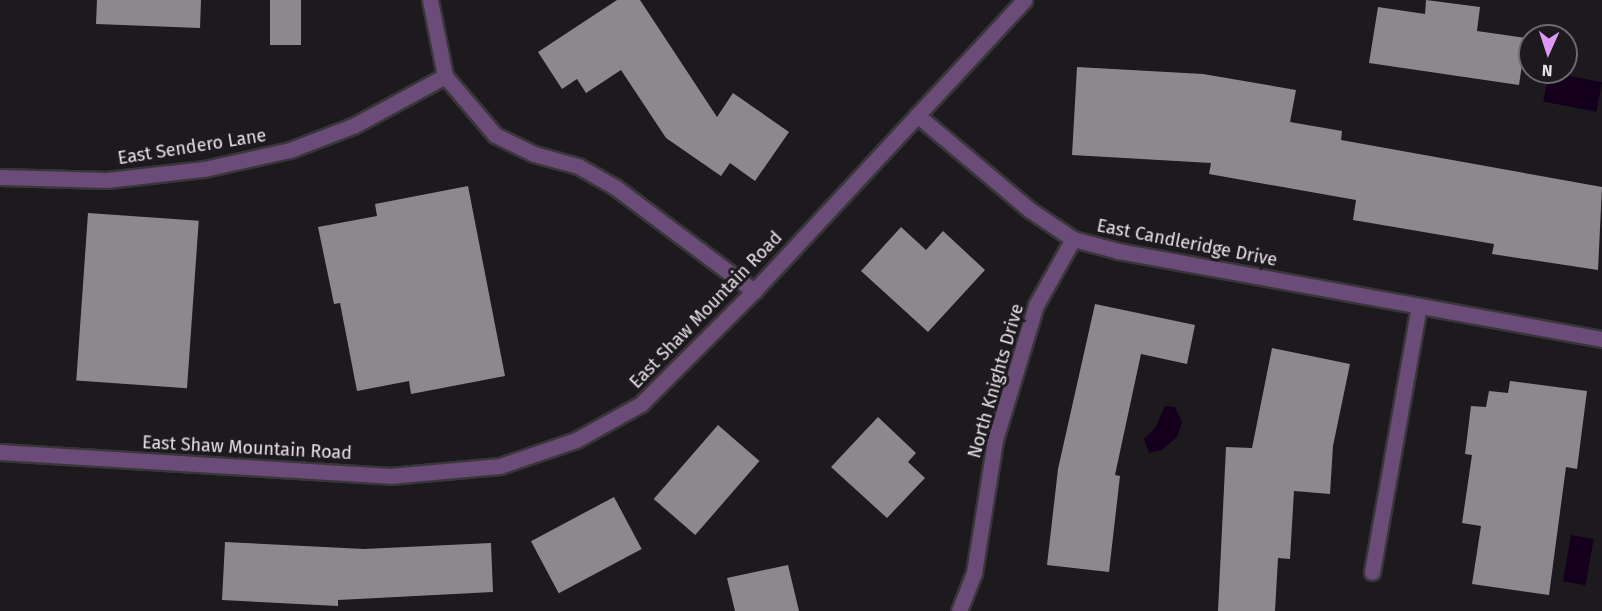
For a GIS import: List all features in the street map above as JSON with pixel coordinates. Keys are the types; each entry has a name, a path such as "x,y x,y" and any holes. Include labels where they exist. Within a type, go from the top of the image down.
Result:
{"street":[{"path":"430,0 445,76 495,135 534,154 578,166 615,187 754,291"},
{"name":"East Shaw Mountain Road","path":"0,452 390,476 500,466 576,440 641,404 754,291 1024,0"},
{"name":"East Sendero Lane","path":"0,177 107,180 204,169 290,150 353,126 445,76"},
{"name":"East Candleridge Drive","path":"917,115 1030,210 1072,239 1118,251 1602,339"},
{"name":"North Knights Drive","path":"959,611 974,573 995,441 1033,317 1072,239"},
{"path":"1372,572 1419,306"}],"shaded area":[{"path":"1578,78 1602,82 1596,112 1543,101 1547,84 1578,84"},
{"path":"1165,406 1175,407 1182,422 1177,437 1162,450 1149,453 1144,439 1155,428"},
{"path":"1571,535 1594,539 1585,585 1563,581"}],"building":[{"path":"97,0 201,0 200,28 96,24"},
{"path":"270,0 301,0 301,45 270,45"},
{"path":"617,0 640,0 717,117 733,93 789,132 755,181 730,163 721,176 666,138 621,70 586,93 577,79 562,89 538,52"},
{"path":"1426,0 1480,7 1477,31 1518,37 1519,85 1369,63 1378,7 1425,14"},
{"path":"1077,67 1203,74 1296,90 1290,122 1342,131 1341,140 1602,187 1598,270 1492,254 1494,244 1353,220 1356,200 1209,174 1211,163 1072,155"},
{"path":"468,186 505,376 411,394 409,381 357,391 340,303 334,304 318,227 377,216 375,204"},
{"path":"88,213 199,221 187,388 76,381"},
{"path":"901,227 926,250 943,231 985,270 928,332 861,271"},
{"path":"1095,304 1195,325 1187,364 1141,354 1115,475 1120,476 1109,572 1047,565 1058,469"},
{"path":"1272,348 1350,364 1333,446 1330,494 1294,491 1290,559 1278,558 1275,611 1218,611 1226,447 1252,448"},
{"path":"1510,381 1587,391 1577,469 1566,467 1549,595 1472,584 1481,526 1462,523 1472,455 1465,454 1471,406 1486,407 1489,391 1508,393"},
{"path":"878,417 916,453 908,462 925,478 887,518 831,467"},
{"path":"718,425 760,461 695,535 654,499"},
{"path":"614,497 642,549 559,593 531,541"},
{"path":"225,542 364,549 491,543 493,592 338,600 338,606 222,600"},
{"path":"788,565 799,611 735,611 727,578"}]}
